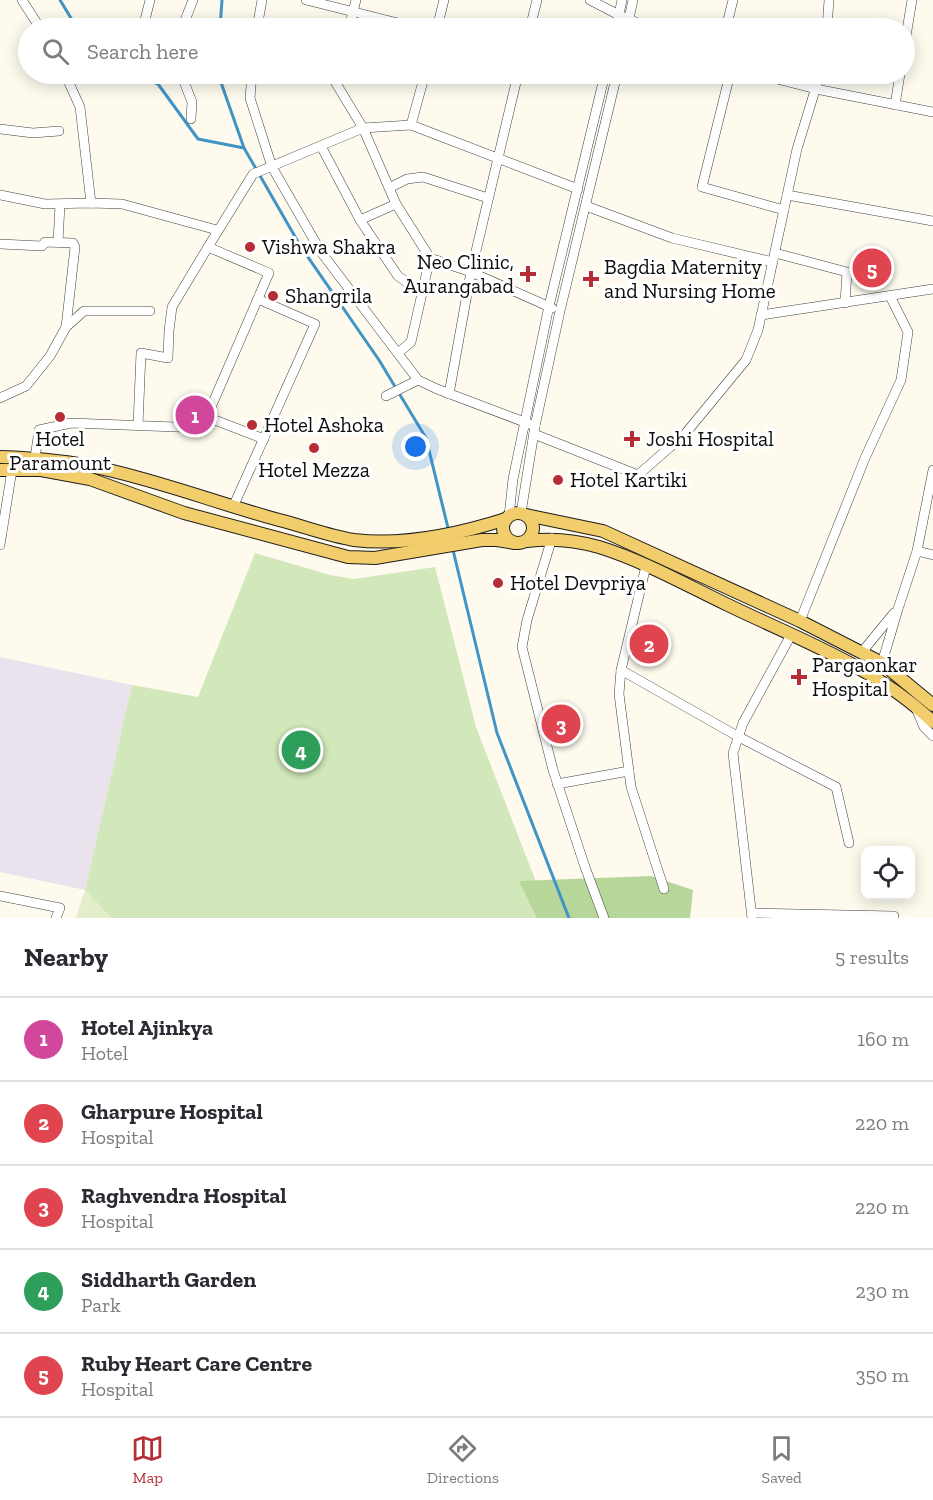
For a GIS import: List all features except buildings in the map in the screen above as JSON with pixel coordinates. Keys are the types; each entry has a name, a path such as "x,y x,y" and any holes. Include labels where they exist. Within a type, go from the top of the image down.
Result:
{"main road":[{"path":"0,456 34,458 114,471 233,507 352,539 434,543 482,540 521,542 552,538 598,547 646,566 926,701"},
{"path":"6,470 41,470 90,479 184,513 348,556 375,558 434,543 516,516 603,531 800,621 882,663 926,701 933,722"},
{"path":"516,516 533,523 534,528 531,537 521,542 507,537 504,533 504,523 516,516"}],"street":[{"path":"22,0 34,18"},
{"path":"146,18 150,0"},
{"path":"186,18 193,0"},
{"path":"259,18 262,0"},
{"path":"306,0 377,18"},
{"path":"352,18 356,0"},
{"path":"440,18 444,0"},
{"path":"532,18 537,0"},
{"path":"590,0 622,18"},
{"path":"618,18 622,0"},
{"path":"629,18 633,0"},
{"path":"728,18 733,0"},
{"path":"828,18 829,0"},
{"path":"909,18 912,0"},
{"path":"70,84 80,107 91,202"},
{"path":"185,84 192,102 191,119"},
{"path":"251,84 250,98 272,167 321,252 418,380 638,475 685,434 746,360 758,330 797,149 817,84"},
{"path":"336,84 363,129 396,204 430,258 560,311"},
{"path":"411,125 422,84"},
{"path":"449,394 471,273 516,84"},
{"path":"532,428 549,306 603,84"},
{"path":"516,516 513,479 532,428 615,84"},
{"path":"728,84 702,187 784,210"},
{"path":"797,84 933,112"},
{"path":"895,105 898,84"},
{"path":"138,425 141,353 168,358 172,307 253,174 363,129 411,125 578,189"},
{"path":"0,129 33,133 59,131"},
{"path":"321,146 360,220 398,276 422,293"},
{"path":"389,188 407,179 423,177 488,198"},
{"path":"0,195 60,205 91,202 122,204 218,230"},
{"path":"787,195 933,221"},
{"path":"360,220 396,204"},
{"path":"58,242 60,205"},
{"path":"586,206 672,238 847,272 845,303"},
{"path":"0,244 42,246 45,242 73,243 75,247 66,327"},
{"path":"34,458 39,430 71,423 202,428 268,273 208,247"},
{"path":"398,352 411,342 430,258"},
{"path":"761,315 933,289"},
{"path":"800,621 865,458 901,380 908,332 890,296"},
{"path":"233,507 315,324 258,299"},
{"path":"0,398 26,386 50,356 66,327 84,311 150,311"},
{"path":"386,396 418,380"},
{"path":"207,417 264,439"},
{"path":"0,545 6,470"},
{"path":"882,663 917,551 933,470"},
{"path":"552,538 527,620 522,647 558,784 604,918"},
{"path":"917,551 933,555"},
{"path":"646,566 621,670 619,694 632,787 664,889"},
{"path":"862,652 898,609"},
{"path":"790,635 743,723 733,753 752,916 894,916"},
{"path":"621,670 739,737 836,788 849,843"},
{"path":"926,701 924,727 933,736"},
{"path":"558,784 629,771"},
{"path":"0,896 60,908 56,918"}],"shaded area":[{"path":"0,657 132,685 85,890 0,872"}],"green space":[{"path":"255,553 330,575 354,579 435,567 476,727 550,918 111,918 85,890 132,685 198,697"},
{"path":"651,876 693,890 690,918 537,918 519,881"},
{"path":"85,890 111,918 76,918"}],"waterway":[{"path":"60,0 71,18"},
{"path":"221,18 222,0"},
{"path":"158,84 198,139 244,148 301,247 379,360 426,438 449,532"},
{"path":"222,84 244,148"},
{"path":"453,550 497,733 569,918"}],"place":[{"name":"Vishwa Shakra","path":"250,247"},
{"name":"Ruby Heart Care Centre","path":"872,268"},
{"name":"Neo Clinic, Aurangabad","path":"528,274"},
{"name":"Bagdia Maternity and Nursing Home","path":"591,279"},
{"name":"Shangrila","path":"273,296"},
{"name":"Hotel Ajinkya","path":"195,415"},
{"name":"Hotel Paramount","path":"60,417"},
{"name":"Hotel Ashoka","path":"252,425"},
{"name":"Joshi Hospital","path":"632,439"},
{"name":"Hotel Mezza","path":"314,448"},
{"name":"Hotel Kartiki","path":"558,480"},
{"name":"Hotel Devpriya","path":"498,583"},
{"name":"Gharpure Hospital","path":"649,644"},
{"name":"Pargaonkar Hospital","path":"799,677"},
{"name":"Raghvendra Hospital","path":"561,724"},
{"name":"Siddharth Garden","path":"301,750"}]}
